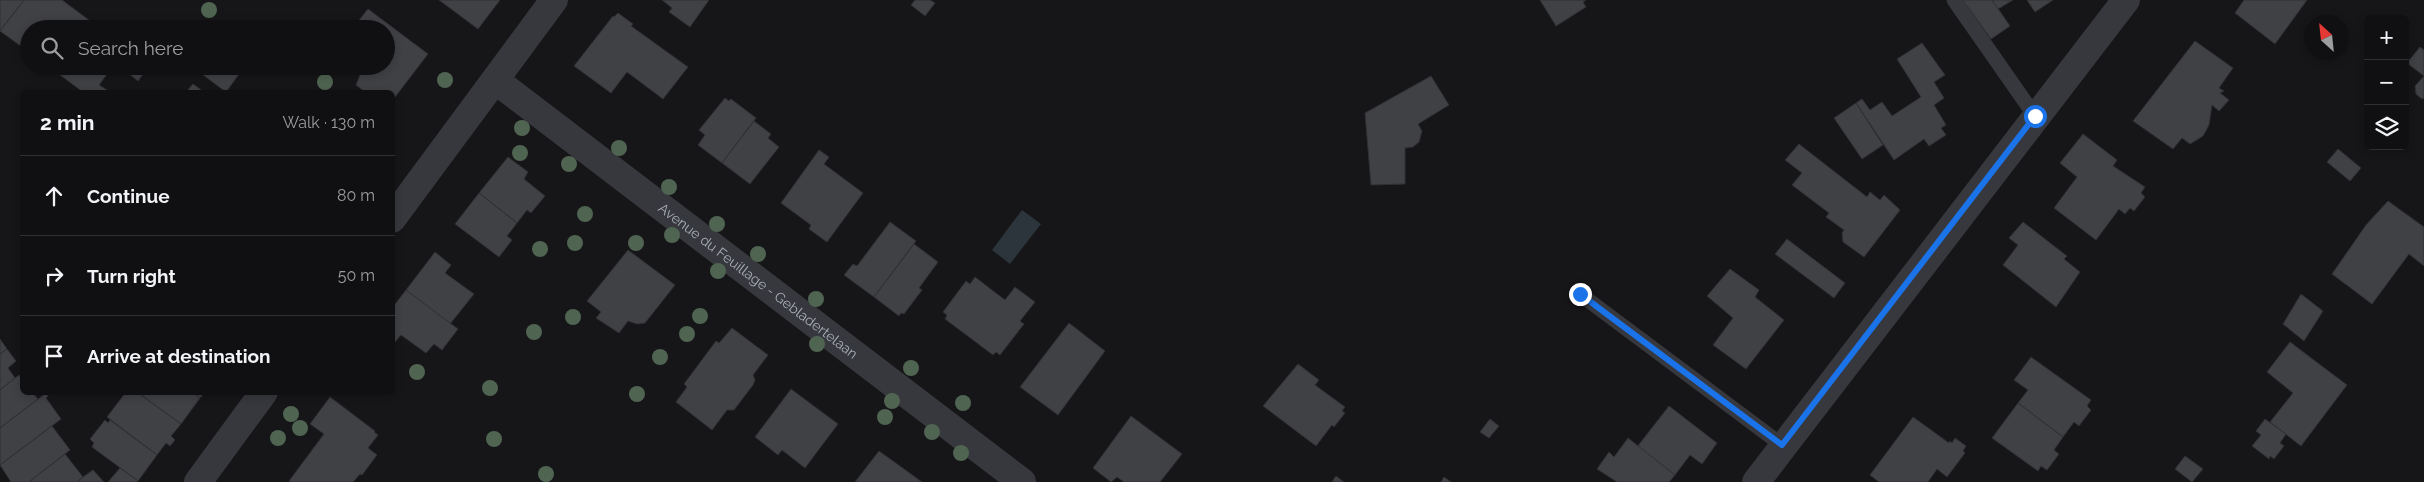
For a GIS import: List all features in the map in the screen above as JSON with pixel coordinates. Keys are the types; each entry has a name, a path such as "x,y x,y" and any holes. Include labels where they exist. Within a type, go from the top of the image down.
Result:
{"street":[{"path":"395,215 554,0"},
{"path":"1756,482 1782,445 2126,0"},
{"name":"Avenue du Feuillage - Gebladertelaan","path":"495,80 1022,482"},
{"path":"198,482 262,395"}],"lane":[{"path":"1954,0 2035,116"},
{"path":"1580,294 1782,445"}],"shaded area":[{"path":"1022,210 1041,224 1010,264 992,250"}],"building":[{"path":"0,0 24,0 0,31"},
{"path":"24,0 62,0 89,20 20,20 20,45 0,31"},
{"path":"439,0 500,0 478,29"},
{"path":"662,0 709,0 690,27 669,12 672,8"},
{"path":"915,0 930,0 935,3 925,16 911,5"},
{"path":"1540,0 1586,0 1583,2 1586,7 1556,26"},
{"path":"1963,0 1992,0 2010,26 1991,39"},
{"path":"1992,0 2013,0 1998,9"},
{"path":"2027,0 2053,0 2035,12"},
{"path":"2244,0 2307,0 2275,44 2235,13"},
{"path":"368,9 383,20 359,20"},
{"path":"618,13 633,24 631,26 688,67 663,99 627,72 611,93 574,66 613,16"},
{"path":"395,29 428,54 395,97 395,90 362,90 356,85 360,75 395,75"},
{"path":"2195,41 2233,68 2219,88 2224,91 2220,93 2229,100 2219,111 2212,105 2209,125 2203,136 2190,144 2182,138 2173,149 2133,121"},
{"path":"1922,43 1945,75 1934,82 1944,98 1934,105 1946,125 1941,128 1946,135 1929,146 1924,139 1894,160 1856,103 1862,99 1870,110 1882,102 1892,116 1921,97 1897,59"},
{"path":"2420,47 2424,50 2424,76 2409,65 2409,61"},
{"path":"60,75 106,75 99,85 107,90 80,90"},
{"path":"130,75 142,75 138,81"},
{"path":"203,75 238,75 227,90 223,90"},
{"path":"1431,76 1449,105 1418,124 1422,131 1419,142 1413,147 1405,148 1405,184 1371,185 1365,113"},
{"path":"2424,76 2424,98 2422,99 2416,94 2415,86"},
{"path":"193,84 201,90 188,90"},
{"path":"725,98 729,101 731,99 756,118 722,163 698,145 705,135 699,130"},
{"path":"1856,103 1883,145 1862,159 1834,118"},
{"path":"754,121 771,134 768,138 779,147 750,184 722,163"},
{"path":"2083,134 2117,160 2113,166 2145,187 2141,193 2145,197 2134,211 2130,208 2125,214 2119,209 2096,240 2054,208 2077,177 2060,163"},
{"path":"1799,144 1867,197 1870,192 1880,200 1884,195 1900,210 1864,257 1843,242 1842,233 1844,230 1826,217 1829,213 1792,185 1802,173 1785,160"},
{"path":"2338,149 2361,168 2350,181 2327,162"},
{"path":"819,150 829,157 824,164 863,193 827,242 809,229 811,225 781,203"},
{"path":"508,157 528,172 524,179 545,196 531,213 527,210 517,223 479,193"},
{"path":"479,193 517,223 507,236 512,240 499,257 455,224"},
{"path":"2388,201 2424,227 2424,266 2409,254 2372,304 2332,274 2366,225"},
{"path":"890,222 916,241 874,297 844,275 853,264 857,266"},
{"path":"2023,222 2067,256 2064,259 2080,272 2056,307 2003,265 2018,245 2009,238"},
{"path":"1787,239 1845,283 1834,298 1775,254"},
{"path":"914,244 938,262 919,288 922,290 904,314 901,313 899,316 874,297"},
{"path":"628,250 675,285 645,323 637,324 628,321 619,333 596,318 601,312 587,301"},
{"path":"435,252 451,265 445,273 474,294 450,324 406,290"},
{"path":"1730,269 1759,290 1755,297 1784,320 1746,369 1713,345 1733,318 1707,296"},
{"path":"975,277 1005,300 1015,287 1035,302 1020,321 1024,324 1000,355 996,352 993,355 945,319 947,315 943,312 966,281 970,284"},
{"path":"406,290 458,329 442,350 434,344 426,353 401,335 395,342 395,304"},
{"path":"2301,294 2323,311 2304,341 2283,324"},
{"path":"1069,323 1105,351 1058,415 1020,387"},
{"path":"732,328 768,355 753,375 755,380 753,385 734,410 727,410 712,430 676,402 687,387 684,384 716,341 719,343"},
{"path":"0,339 7,349 0,354"},
{"path":"2290,342 2347,385 2301,446 2270,422 2293,393 2267,372"},
{"path":"7,349 16,361 8,368 15,378 0,390 0,354"},
{"path":"2031,357 2091,400 2087,406 2091,410 2079,426 2074,422 2063,437 2018,403 2028,390 2014,380"},
{"path":"1298,364 1319,380 1315,385 1345,407 1342,411 1345,413 1334,427 1332,425 1316,446 1263,406"},
{"path":"19,375 20,395 35,395 38,399 0,428 0,390"},
{"path":"791,389 838,424 805,468 782,450 778,455 755,437"},
{"path":"43,395 47,395 46,398 61,419 0,465 0,428"},
{"path":"124,395 141,395 181,424 171,436 175,440 170,446 166,443 157,455 107,417"},
{"path":"141,395 196,395 200,398 181,424"},
{"path":"330,397 375,431 378,435 368,448 377,455 362,475 360,474 353,482 291,482 289,481 324,434 310,424"},
{"path":"2018,403 2063,437 2054,450 2059,454 2047,470 2041,466 2038,471 1992,438"},
{"path":"1669,406 1717,443 1702,464 1690,455 1675,475 1637,447"},
{"path":"1131,416 1182,454 1160,482 1124,482 1117,477 1111,482 1093,468"},
{"path":"1913,417 1949,443 1950,441 1952,443 1955,438 1966,446 1963,451 1965,453 1947,477 1937,469 1928,482 1879,482 1870,475"},
{"path":"1490,419 1499,426 1489,438 1480,432"},
{"path":"2265,419 2286,434 2280,443 2284,446 2274,459 2270,456 2269,459 2252,446 2261,435 2256,431"},
{"path":"105,420 108,423 110,420 157,455 138,481 92,447 94,443 90,439"},
{"path":"52,426 70,450 29,482 11,482 0,465"},
{"path":"1628,438 1675,475 1669,482 1617,482 1597,469 1609,452 1614,457"},
{"path":"879,451 922,482 855,482"},
{"path":"65,454 83,477 77,482 29,482"},
{"path":"2185,456 2203,469 2192,482 2175,469"},
{"path":"120,468 138,481 108,482"},
{"path":"93,470 104,482 77,482 83,477"},
{"path":"1336,476 1344,482 1332,482"},
{"path":"1444,477 1451,482 1441,482"}],"route":[{"path":"1580,294 1782,445 2035,116"}]}
